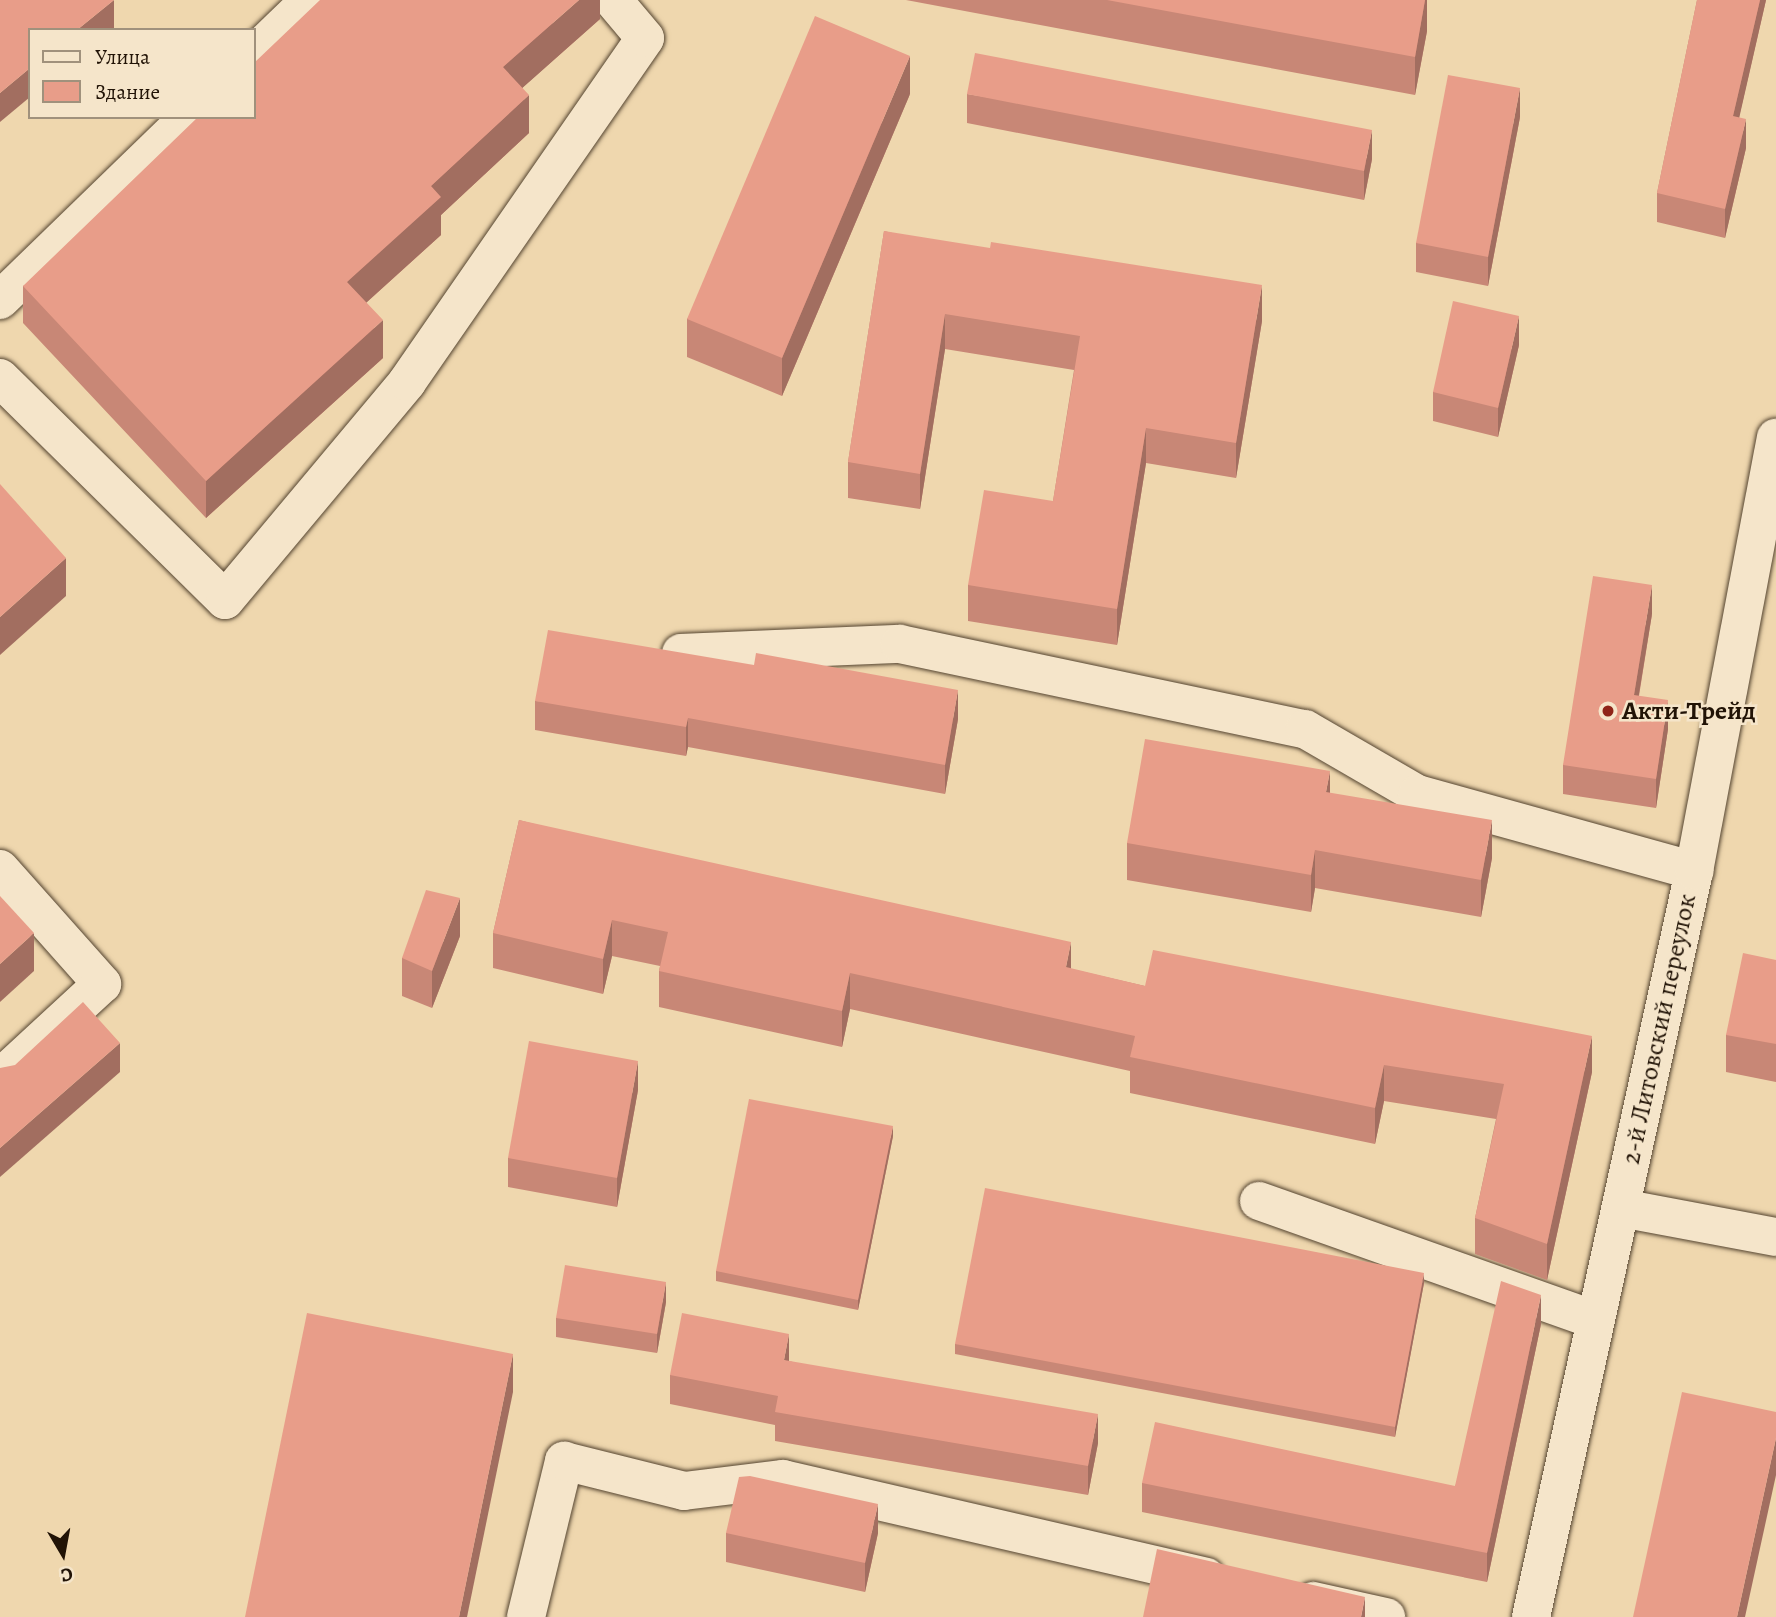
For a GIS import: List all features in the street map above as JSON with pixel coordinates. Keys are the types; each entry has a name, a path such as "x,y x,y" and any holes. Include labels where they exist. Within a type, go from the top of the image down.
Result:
{"street":[{"path":"256,52 310,0"},
{"path":"0,378 225,600 407,383 645,38 613,0"},
{"path":"0,300 187,119"},
{"name":"2-й Литовский переулок","path":"1531,1617 1694,871 1776,438"},
{"path":"681,653 900,644 1305,729 1418,794 1694,871"},
{"path":"0,869 102,984 0,1077"},
{"path":"1259,1201 1595,1320"},
{"path":"1621,1208 1776,1237"},
{"path":"526,1617 564,1461 684,1491 783,1479 1238,1584"},
{"path":"1278,1593 1386,1617"}],"building":[{"path":"0,0 114,0 79,28 28,28 28,70 0,93"},
{"path":"320,0 579,0 503,67 529,95 431,186 441,197 347,282 383,320 206,481 23,286 196,119 256,119 256,61"},
{"path":"1107,0 1425,0 1415,57"},
{"path":"1697,0 1760,0 1733,116 1746,119 1725,209 1657,193"},
{"path":"815,16 910,56 782,358 687,319"},
{"path":"975,53 1372,130 1364,171 967,94"},
{"path":"1448,75 1520,88 1488,257 1416,243"},
{"path":"884,231 990,248 991,242 1262,285 1236,443 1146,428 1117,609 968,585 984,490 1053,501 1080,336 945,314 920,474 848,462"},
{"path":"1453,301 1519,316 1498,408 1433,392"},
{"path":"0,484 66,558 0,617"},
{"path":"1593,576 1652,585 1634,695 1668,700 1656,779 1563,765"},
{"path":"548,630 754,665 756,653 958,690 945,765 688,718 686,727 535,701"},
{"path":"1145,739 1330,771 1326,792 1492,820 1481,880 1315,850 1311,875 1127,843"},
{"path":"519,820 1071,942 1066,967 1145,986 1153,950 1592,1036 1547,1244 1475,1218 1504,1084 1384,1065 1375,1108 1130,1057 1135,1036 850,973 842,1011 659,971 668,932 612,920 603,959 493,933"},
{"path":"426,890 460,898 432,971 402,958"},
{"path":"0,896 34,933 0,964"},
{"path":"1743,953 1776,960 1776,1044 1726,1035"},
{"path":"83,1002 120,1043 0,1148 0,1068 15,1065"},
{"path":"529,1041 638,1061 617,1178 508,1158"},
{"path":"749,1099 893,1126 858,1300 716,1271"},
{"path":"985,1188 1424,1273 1395,1427 955,1344"},
{"path":"565,1265 666,1282 657,1334 556,1318"},
{"path":"1501,1281 1541,1295 1487,1553 1142,1483 1155,1422 1455,1486"},
{"path":"307,1313 513,1354 459,1617 245,1617"},
{"path":"682,1313 789,1334 784,1360 1098,1414 1088,1466 775,1412 778,1396 670,1375"},
{"path":"1682,1392 1776,1412 1776,1438 1737,1617 1633,1617"},
{"path":"750,1476 878,1504 865,1563 726,1533 739,1477"},
{"path":"1157,1549 1365,1597 1361,1617 1143,1617"}],"place":[{"name":"Акти-Трейд","path":"1608,711"}]}
